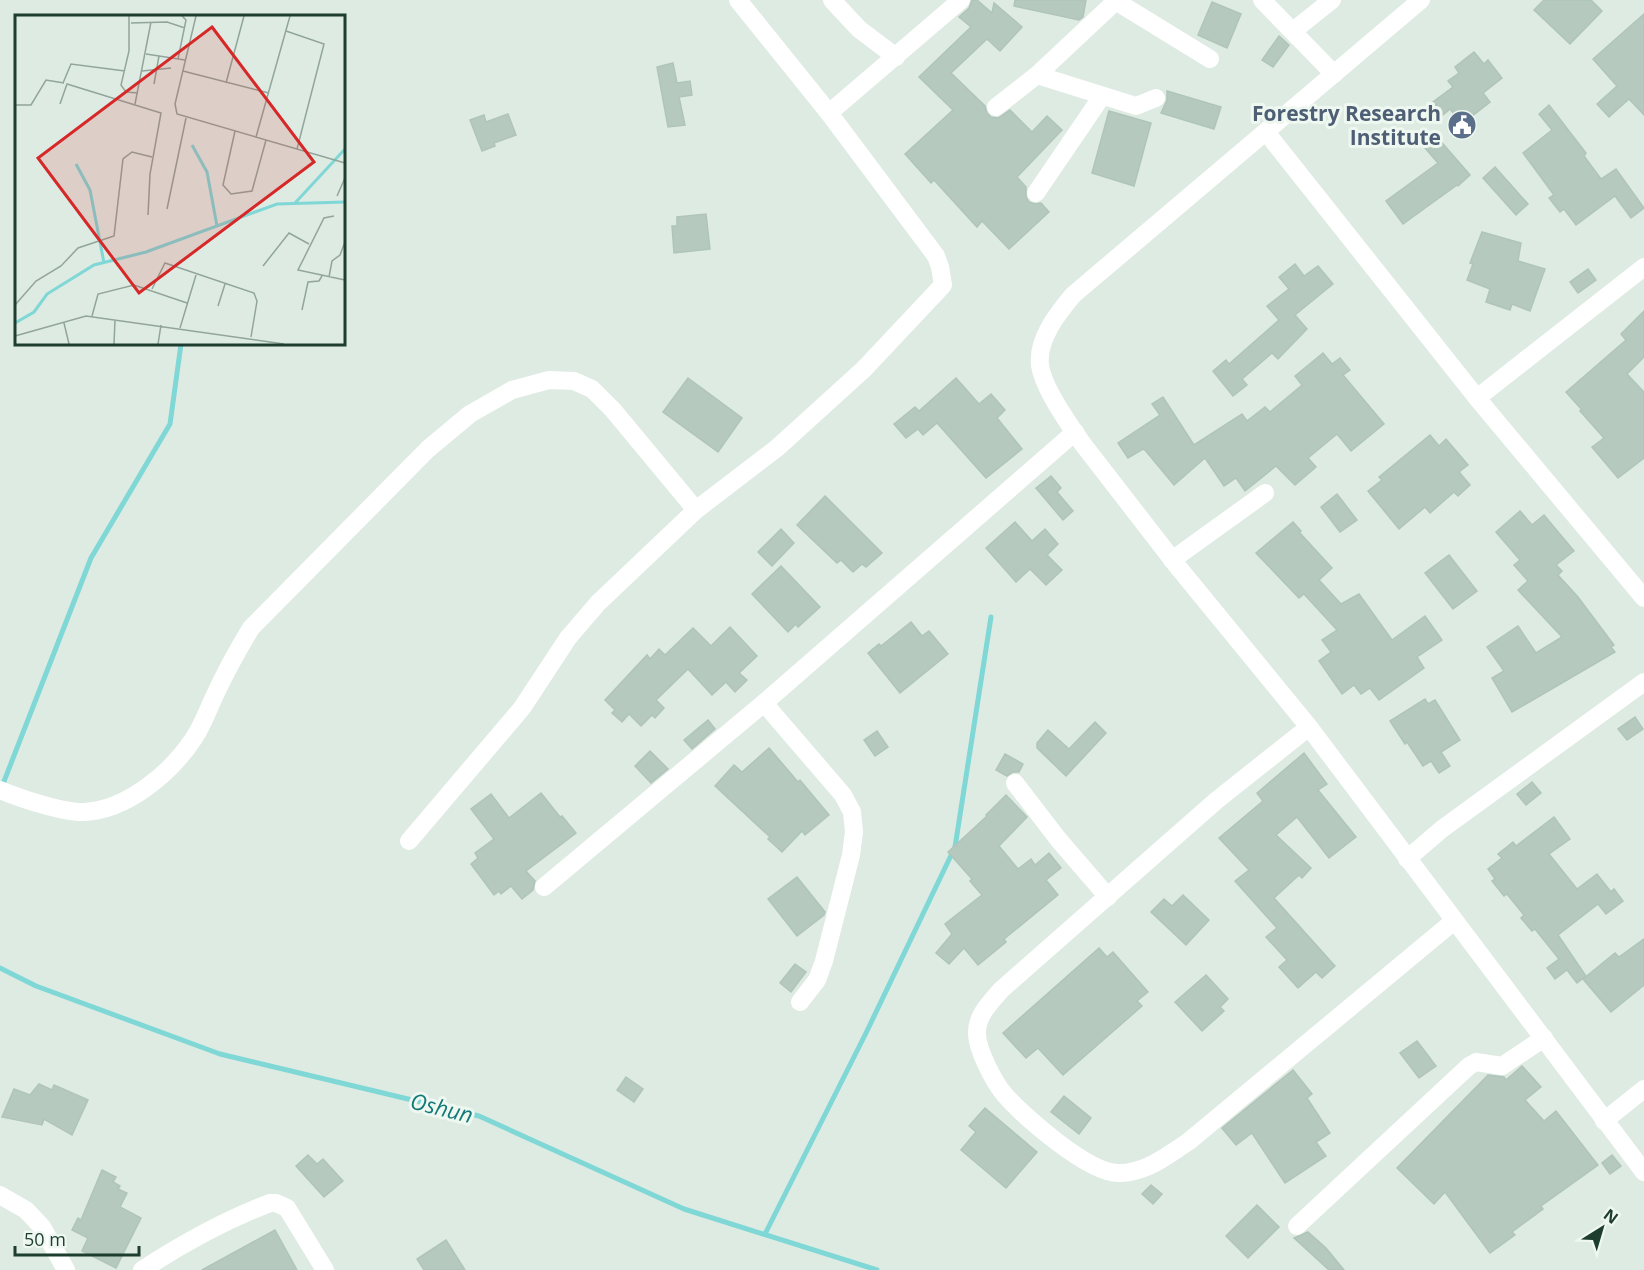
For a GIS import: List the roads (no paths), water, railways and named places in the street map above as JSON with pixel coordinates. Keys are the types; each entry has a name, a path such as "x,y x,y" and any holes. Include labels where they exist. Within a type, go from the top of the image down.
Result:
{"street":[{"path":"409,841 522,708 568,638 598,603 696,510 777,448 864,369 943,285 936,256 829,113 738,0"},
{"path":"832,0 859,29 896,57"},
{"path":"829,113 961,0"},
{"path":"996,107 1037,75 1116,0 1210,59"},
{"path":"1262,0 1335,74"},
{"path":"1293,31 1332,0"},
{"path":"1421,0 1088,281 1061,310 1046,337 1040,365 1046,383 1075,432 1173,560 1309,727 1644,1172"},
{"path":"1037,75 1136,106 1156,98"},
{"path":"1036,193 1102,96"},
{"path":"1266,132 1477,398 1644,598"},
{"path":"1477,398 1644,267"},
{"path":"0,790 24,800 81,812 105,810 125,801 164,774 195,737 232,660 251,628 428,449 470,414 512,390 549,381 574,381 592,389 613,410 696,510"},
{"path":"544,887 764,703 1075,432"},
{"path":"1173,560 1264,493"},
{"path":"1407,859 1442,829 1644,682"},
{"path":"764,703 843,795 852,812 854,832 851,855 824,961 817,980 800,1002"},
{"path":"1309,727 1217,800 1002,990 983,1011 976,1033 982,1055 1002,1092 1019,1110 1071,1153 1103,1170 1117,1174 1140,1171 1188,1142 1454,921"},
{"path":"1015,783 1108,897"},
{"path":"1297,1226 1469,1066 1476,1062 1502,1066 1544,1038"},
{"path":"1604,1121 1644,1089"},
{"path":"0,1195 26,1210 42,1227 66,1270"},
{"path":"142,1270 218,1226 270,1203 286,1208 325,1270"}],"waterway":[{"path":"1,789 91,558 170,424 181,345"},
{"path":"765,1234 866,1033 955,847 991,617"},
{"name":"Oshun","path":"0,968 36,986 220,1054 479,1116 684,1209 877,1270"}],"place":[{"name":"Forestry Research Institute","path":"1462,125"}]}
